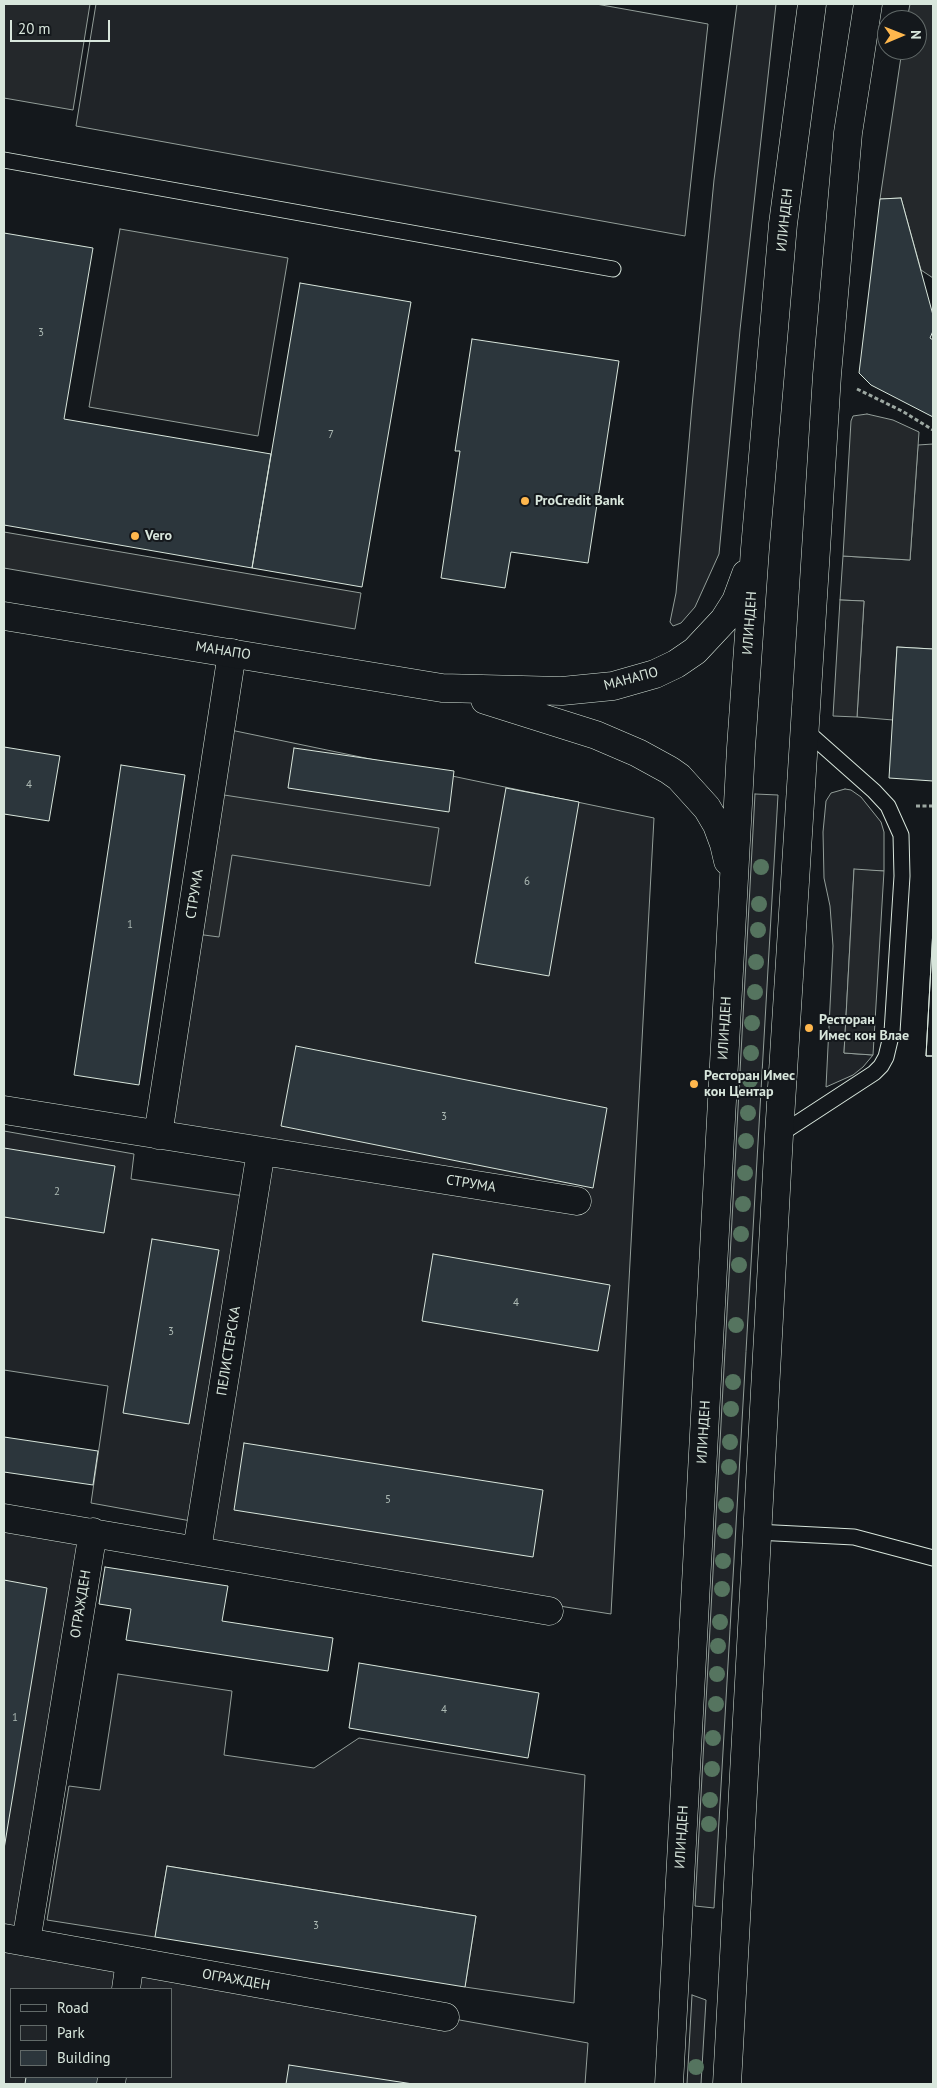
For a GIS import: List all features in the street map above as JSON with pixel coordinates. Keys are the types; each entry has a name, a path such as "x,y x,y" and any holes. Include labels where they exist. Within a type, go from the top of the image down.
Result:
{"street":[{"name":"ИЛИНДЕН","path":"669,2084 732,887 755,549 784,224 812,4"},
{"path":"727,2084 779,1136 827,375 848,133 868,4"},
{"name":"МАНАПО","path":"442,688 562,691 613,686 655,674 676,664 695,651 724,620 736,601 755,549"},
{"name":"МАНАПО","path":"4,616 442,688 528,712 596,735 638,752 669,770 694,792 717,825 724,844 732,887"},
{"name":"СТРУМА","path":"158,1135 232,653"},
{"name":"СТРУМА","path":"4,1110 577,1201"},
{"name":"ПЕЛИСТЕРСКА","path":"197,1550 261,1151"},
{"path":"4,1518 549,1611"},
{"name":"ОГРАЖДЕН","path":"93,1532 15,1940 445,2017"},
{"path":"126,1988 130,1961"}],"lane":[{"path":"4,160 613,269"},
{"path":"779,1136 874,1073 886,1057 892,1032 902,876 901,835 888,806 804,728"},
{"path":"756,1532 854,1537 933,1558"}],"path":[{"path":"827,375 902,411 933,430"}],"green space":[{"path":"96,4 596,4 708,24 685,236 76,126"},
{"path":"737,4 776,4 740,330 719,554 695,607 681,623 673,626 670,622 676,593 714,180"},
{"path":"933,444 933,649 897,647 893,720 857,717 864,601 840,600 843,556 910,560 918,445"},
{"path":"221,728 654,818 611,1614 197,1550 261,1151 158,1135"},
{"path":"845,789 851,790 861,797 881,822 884,832 884,871 854,870 844,1053 873,1055 853,1075 826,1087 833,946 830,906 824,878 823,832 826,801 831,793"},
{"path":"755,794 778,795 714,1908 695,1906"},
{"path":"4,1131 134,1154 131,1179 244,1196 191,1521 91,1503 108,1386 4,1370"},
{"path":"4,1518 93,1532 26,1942 4,1938"},
{"path":"118,1674 232,1691 224,1755 314,1768 359,1738 585,1775 574,2003 465,1987 476,1916 167,1866 155,1937 47,1920 69,1786 100,1790"},
{"path":"4,1941 130,1961 588,2043 585,2084 4,2084"},
{"path":"692,1995 706,2000 701,2084 687,2084"}],"shaded area":[{"path":"4,4 90,4 73,110 4,98"},
{"path":"910,4 933,4 933,278 921,270 901,198 880,199 901,60 927,60 927,10 909,10"},
{"path":"120,229 288,258 258,436 89,407"},
{"path":"867,414 893,420 919,432 910,560 843,556 851,421 853,416"},
{"path":"4,532 361,593 355,629 4,568"},
{"path":"840,600 864,601 857,717 833,716"},
{"path":"211,793 439,828 430,886 232,855 219,937 189,933"},
{"path":"854,869 884,871 873,1055 844,1053"}],"building":[{"path":"901,198 933,315 933,331 930,338 933,340 933,417 871,385 859,373 880,199"},
{"path":"4,233 93,248 64,419 271,454 252,568 4,525"},
{"path":"300,283 411,302 362,587 252,568"},
{"name":"ProCredit Bank","path":"472,339 619,361 588,563 511,552 505,588 441,578 460,451 455,451"},
{"path":"897,647 933,649 933,781 889,778"},
{"path":"4,747 60,756 49,821 4,814"},
{"path":"294,748 454,771 449,812 288,788"},
{"path":"121,765 185,775 139,1085 74,1075"},
{"path":"506,788 579,802 549,976 475,963"},
{"path":"933,929 933,1056 926,1056"},
{"path":"933,929 933,1056 926,1056"},
{"path":"296,1046 607,1108 593,1188 281,1126"},
{"path":"4,1148 115,1166 104,1233 4,1217"},
{"path":"152,1239 219,1250 189,1424 123,1413"},
{"path":"433,1254 610,1285 598,1351 422,1321"},
{"path":"4,1437 98,1451 93,1485 4,1472"},
{"path":"244,1443 543,1490 533,1557 234,1510"},
{"path":"105,1567 228,1586 222,1621 333,1638 328,1671 126,1640 131,1609 99,1604"},
{"path":"4,1580 47,1588 4,1849"},
{"path":"359,1663 539,1693 528,1758 349,1728"},
{"path":"167,1866 476,1916 465,1987 155,1937"},
{"path":"289,2065 413,2084 286,2084"},
{"path":"26,2078 101,2078 100,2084 25,2084"}],"place":[{"name":"ProCredit Bank","path":"525,501"},
{"name":"Vero","path":"135,536"},
{"name":"Ресторан Имес кон Влае","path":"809,1028"},
{"name":"Ресторан Имес кон Центар","path":"694,1084"}]}
